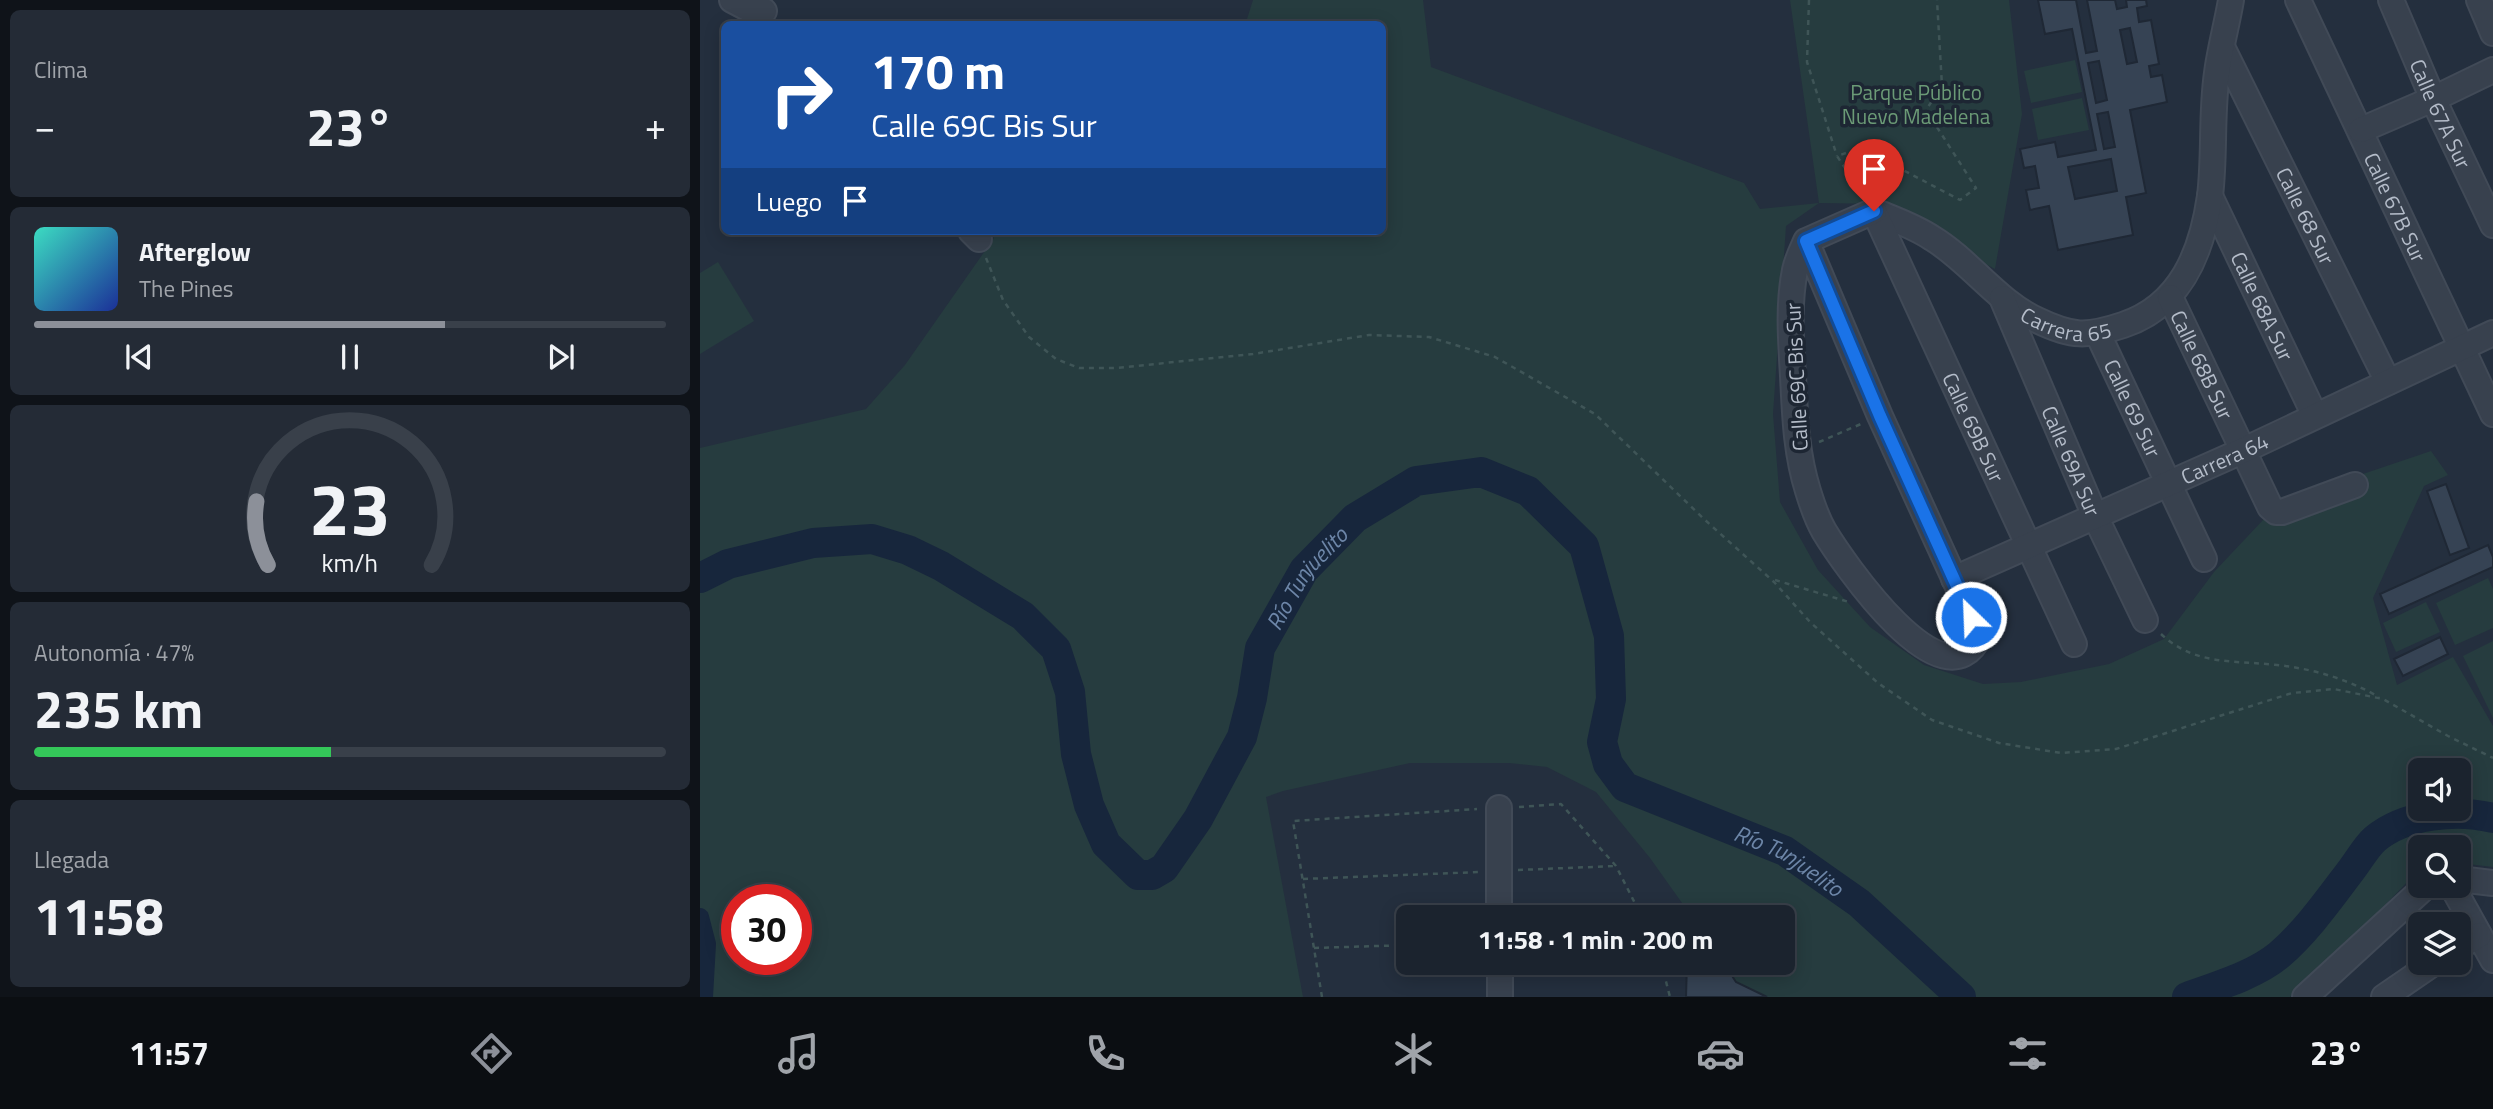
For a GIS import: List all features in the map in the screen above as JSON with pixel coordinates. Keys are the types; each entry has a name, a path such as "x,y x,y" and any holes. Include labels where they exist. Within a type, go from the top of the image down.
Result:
{"street":[{"path":"732,0 751,10 764,12"},
{"name":"Carrera 65","path":"1874,211 1934,238 2002,298 2034,319 2081,335 2098,334 2138,320 2170,298 2197,251 2210,195 2217,71 2231,0"},
{"name":"Calle 67B Sur","path":"2298,0 2493,414"},
{"name":"Calle 67A Sur","path":"2391,0 2433,99 2493,225"},
{"path":"2479,0 2493,33"},
{"name":"Calle 68 Sur","path":"2223,49 2388,382"},
{"path":"2361,130 2493,70"},
{"name":"Calle 68A Sur","path":"2210,195 2315,416"},
{"path":"1874,211 1806,241 1880,416 1954,579"},
{"name":"Calle 69B Sur","path":"1874,211 2074,644"},
{"name":"Calle 69C Bis Sur","path":"1806,241 1795,267 1790,311 1797,452 1823,529 1883,612 1926,650 1935,654 1958,656 1966,653 1975,646 1980,635 1954,579"},
{"name":"Calle 69A Sur","path":"2002,298 2095,516 2146,620"},
{"name":"Calle 68B Sur","path":"2170,298 2270,507 2276,512 2282,512 2355,485"},
{"name":"Carrera 64","path":"1954,579 2242,451 2493,333"},
{"name":"Calle 69 Sur","path":"2098,334 2204,559"},
{"path":"1499,808 1500,905"},
{"path":"2471,880 2493,883"},
{"path":"2305,997 2413,898"},
{"path":"2471,943 2493,960"},
{"path":"1500,975 1500,997"},
{"path":"2384,997 2416,975"}],"path":[{"path":"1809,0 1807,62 1837,156 1874,211"},
{"path":"1837,156 1861,148 1960,200 1976,188 1926,110 1942,86 1937,0"},
{"path":"975,235 1003,300 1029,337 1056,359 1079,368 1116,368 1253,354 1369,335 1429,337 1494,356 1595,414 1771,580 1810,622 1878,683 1932,720 1999,743 2061,753 2116,749 2292,693 2334,689 2383,699"},
{"path":"1797,452 1880,416"},
{"path":"1771,580 1883,612"},
{"path":"2146,620 2172,645 2191,655 2225,662 2278,665 2341,678 2493,758"},
{"path":"1322,997 1293,821 1561,804 1616,866 1636,905"},
{"path":"1303,880 1616,866"},
{"path":"1314,948 1396,945"},
{"path":"1664,975 1670,997"}],"green space":[{"path":"1253,0 1423,0 1431,67 1744,183 1760,209 1819,203 1786,226 1773,414 1780,502 1818,570 1870,627 1924,665 1983,684 2021,682 2109,664 2164,639 2214,572 2280,502 2431,451 2448,475 2424,486 2373,598 2397,685 2453,657 2493,726 2493,867 2471,864 2471,835 2408,835 2408,881 2316,977 2290,997 1767,997 1736,982 1731,975 1795,975 1795,905 1683,905 1650,858 1596,792 1547,767 1509,763 1410,763 1266,797 1303,997 700,997 700,448 866,409 905,365 994,238 991,235 1386,235 1386,21 1244,21 1247,19"},
{"name":"Parque Público Nuevo Madelena","path":"1790,0 2009,0 2022,114 1995,269 1959,250 1887,204 1819,203"},
{"path":"2075,60 2082,92 2031,103 2024,71"},
{"path":"2082,98 2089,130 2038,140 2032,109"},
{"path":"718,262 754,321 700,354 700,273"},
{"path":"2488,578 2493,589 2493,628 2455,645 2436,603"},
{"path":"2426,602 2440,632 2396,652 2383,623"},
{"path":"2493,641 2493,718 2463,656"}],"building":[{"path":"2038,0 2076,0 2086,53 2097,51 2087,0 2115,0 2117,9 2127,7 2126,0 2146,0 2147,6 2137,8 2139,22 2151,20 2159,64 2149,66 2151,77 2162,75 2167,102 2130,110 2146,193 2126,197 2133,235 2058,250 2049,206 2030,210 2026,190 2039,188 2035,166 2024,168 2020,149 2055,142 2058,157 2096,150 2072,29 2045,34","holes":["2130,28 2137,62 2127,64 2120,30","2099,61 2107,100 2096,103 2088,63","2108,112 2115,147 2104,149 2097,114","2111,159 2117,191 2075,199 2068,167"]},
{"path":"2446,484 2469,548 2450,555 2427,491"},
{"path":"2488,545 2493,557 2493,567 2389,614 2380,594"},
{"path":"2440,637 2448,654 2403,676 2394,659"},
{"path":"1687,975 1731,975 1736,982 1767,997 1686,997"}],"waterway":[{"name":"Río Tunjuelito","path":"700,578 728,564 813,543 872,539 908,550 941,566 1023,616 1056,649 1070,692 1076,754 1089,805 1106,844 1138,875 1152,875 1164,868 1198,819 1242,737 1260,648 1304,570 1355,518 1416,481 1481,472 1528,491 1584,546 1609,636 1611,699 1602,742 1608,764 1625,787 1785,851 1859,903 1961,997"},
{"name":"Río Tunjuelito","path":"2187,997 2247,974 2279,955 2318,914 2375,839 2387,831 2416,819 2448,814 2493,818"},
{"path":"700,917 707,944 704,997"}],"route":[{"path":"1874,211 1806,241 1880,416 1971,617"}]}
